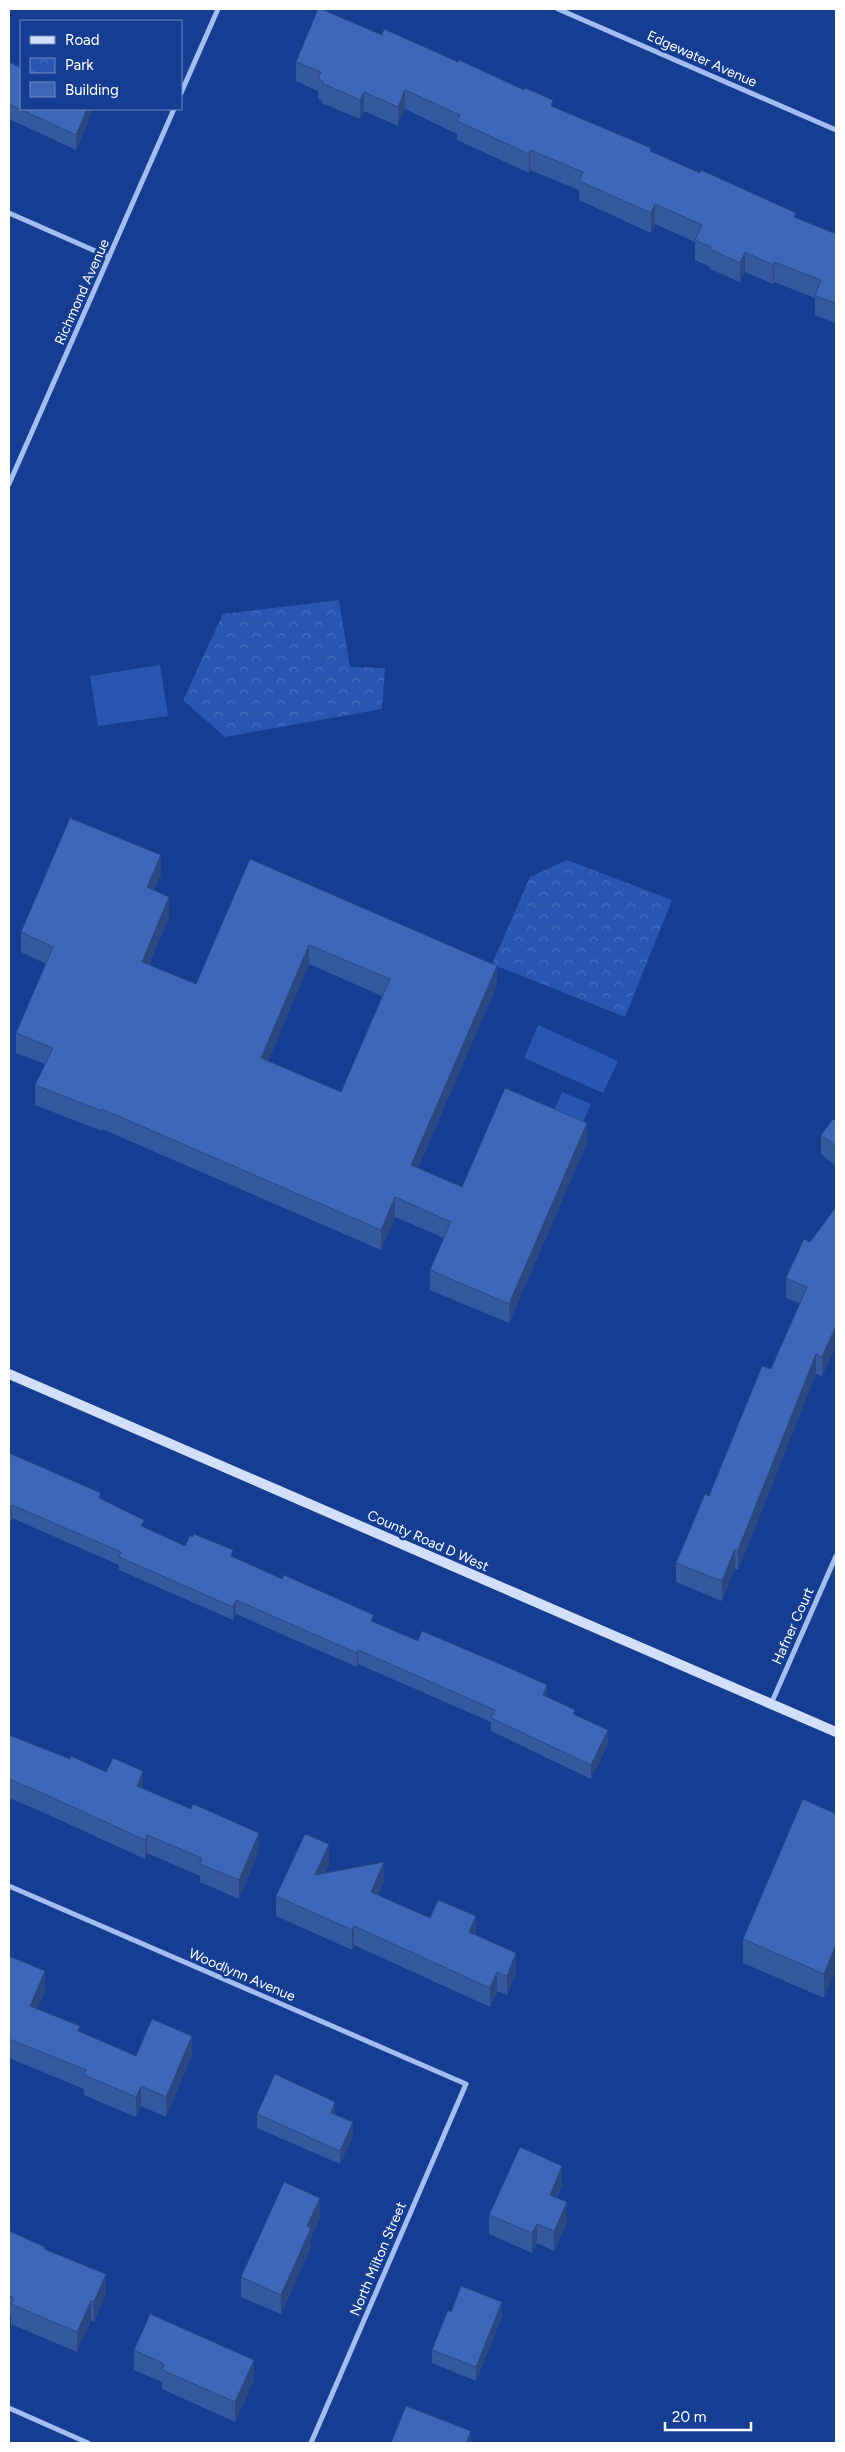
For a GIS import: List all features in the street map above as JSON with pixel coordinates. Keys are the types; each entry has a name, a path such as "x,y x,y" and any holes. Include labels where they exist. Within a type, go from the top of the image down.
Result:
{"street":[{"path":"182,91 218,9"},
{"name":"Edgewater Avenue","path":"558,9 836,130"},
{"name":"Richmond Avenue","path":"9,484 174,110"},
{"path":"9,212 109,257"},
{"name":"County Road D West","path":"9,1374 836,1732"},
{"name":"Hafner Court","path":"771,1704 836,1556"},
{"name":"Woodlynn Avenue","path":"9,1886 466,2084"},
{"name":"North Milton Street","path":"311,2443 466,2084"},
{"path":"9,2408 88,2443"}],"green space":[{"path":"339,600 350,667 385,668 382,709 225,737 183,700 223,614"},
{"path":"160,665 168,716 98,726 90,676"},
{"path":"567,860 672,900 625,1017 492,964 530,877"},
{"path":"538,1025 618,1061 603,1093 524,1058"},
{"path":"562,1092 591,1104 578,1134 549,1121"}],"building":[{"path":"318,9 382,35 384,29 458,62 459,60 524,90 525,88 553,100 551,106 651,148 650,151 700,173 701,170 796,213 794,217 836,234 835,303 815,296 821,280 774,262 773,265 745,252 740,263 695,240 702,225 655,204 651,213 579,181 583,172 530,150 529,154 457,121 460,115 405,90 398,107 364,92 360,100 322,83 323,81 318,79 321,72 296,62"},
{"path":"9,62 20,68 20,109 9,104"},
{"path":"22,110 87,110 76,135"},
{"path":"70,818 161,855 147,887 169,897 142,962 196,984 250,859 497,966 411,1165 462,1187 505,1088 587,1123 509,1304 430,1270 451,1222 395,1197 381,1230 102,1109 102,1111 35,1085 53,1048 16,1033 53,947 21,932","holes":["309,945 390,979 341,1092 261,1058"]},
{"path":"833,1119 836,1121 836,1146 821,1135"},
{"path":"836,1207 836,1326 822,1357 816,1354 738,1550 735,1549 722,1581 676,1563 705,1494 709,1496 762,1366 771,1369 807,1287 786,1278 804,1239 810,1242"},
{"path":"9,1453 101,1493 99,1498 144,1520 141,1526 185,1546 190,1536 193,1537 194,1534 233,1550 231,1556 282,1579 284,1575 374,1615 371,1621 418,1641 422,1631 547,1685 543,1695 575,1710 573,1714 608,1730 591,1765 491,1718 495,1710 358,1650 357,1653 236,1600 233,1607 119,1557 121,1552 12,1505 9,1507"},
{"path":"9,1735 70,1759 71,1756 106,1772 113,1758 143,1771 137,1786 191,1809 193,1804 259,1833 239,1880 200,1864 202,1858 147,1835 145,1840 9,1779"},
{"path":"803,1799 836,1814 836,1944 824,1974 743,1939"},
{"path":"305,1834 329,1844 315,1875 384,1862 371,1892 430,1918 438,1900 476,1916 469,1932 516,1953 507,1976 497,1972 490,1988 354,1926 352,1930 276,1896"},
{"path":"9,1956 45,1971 30,2006 80,2026 78,2031 136,2056 152,2019 192,2036 166,2097 141,2086 136,2097 84,2075 86,2070 9,2039"},
{"path":"275,2074 335,2102 331,2113 353,2122 340,2151 257,2114"},
{"path":"520,2147 562,2166 550,2195 567,2202 554,2231 537,2224 532,2233 489,2215"},
{"path":"284,2182 320,2198 307,2226 311,2228 281,2295 241,2277"},
{"path":"9,2231 45,2247 44,2249 106,2274 94,2302 91,2301 77,2332 11,2304 14,2298 9,2296"},
{"path":"461,2286 502,2302 476,2367 432,2350 448,2310 451,2312"},
{"path":"150,2314 254,2360 235,2402 162,2370 164,2364 134,2350"},
{"path":"406,2406 471,2431 466,2443 391,2443"}]}
